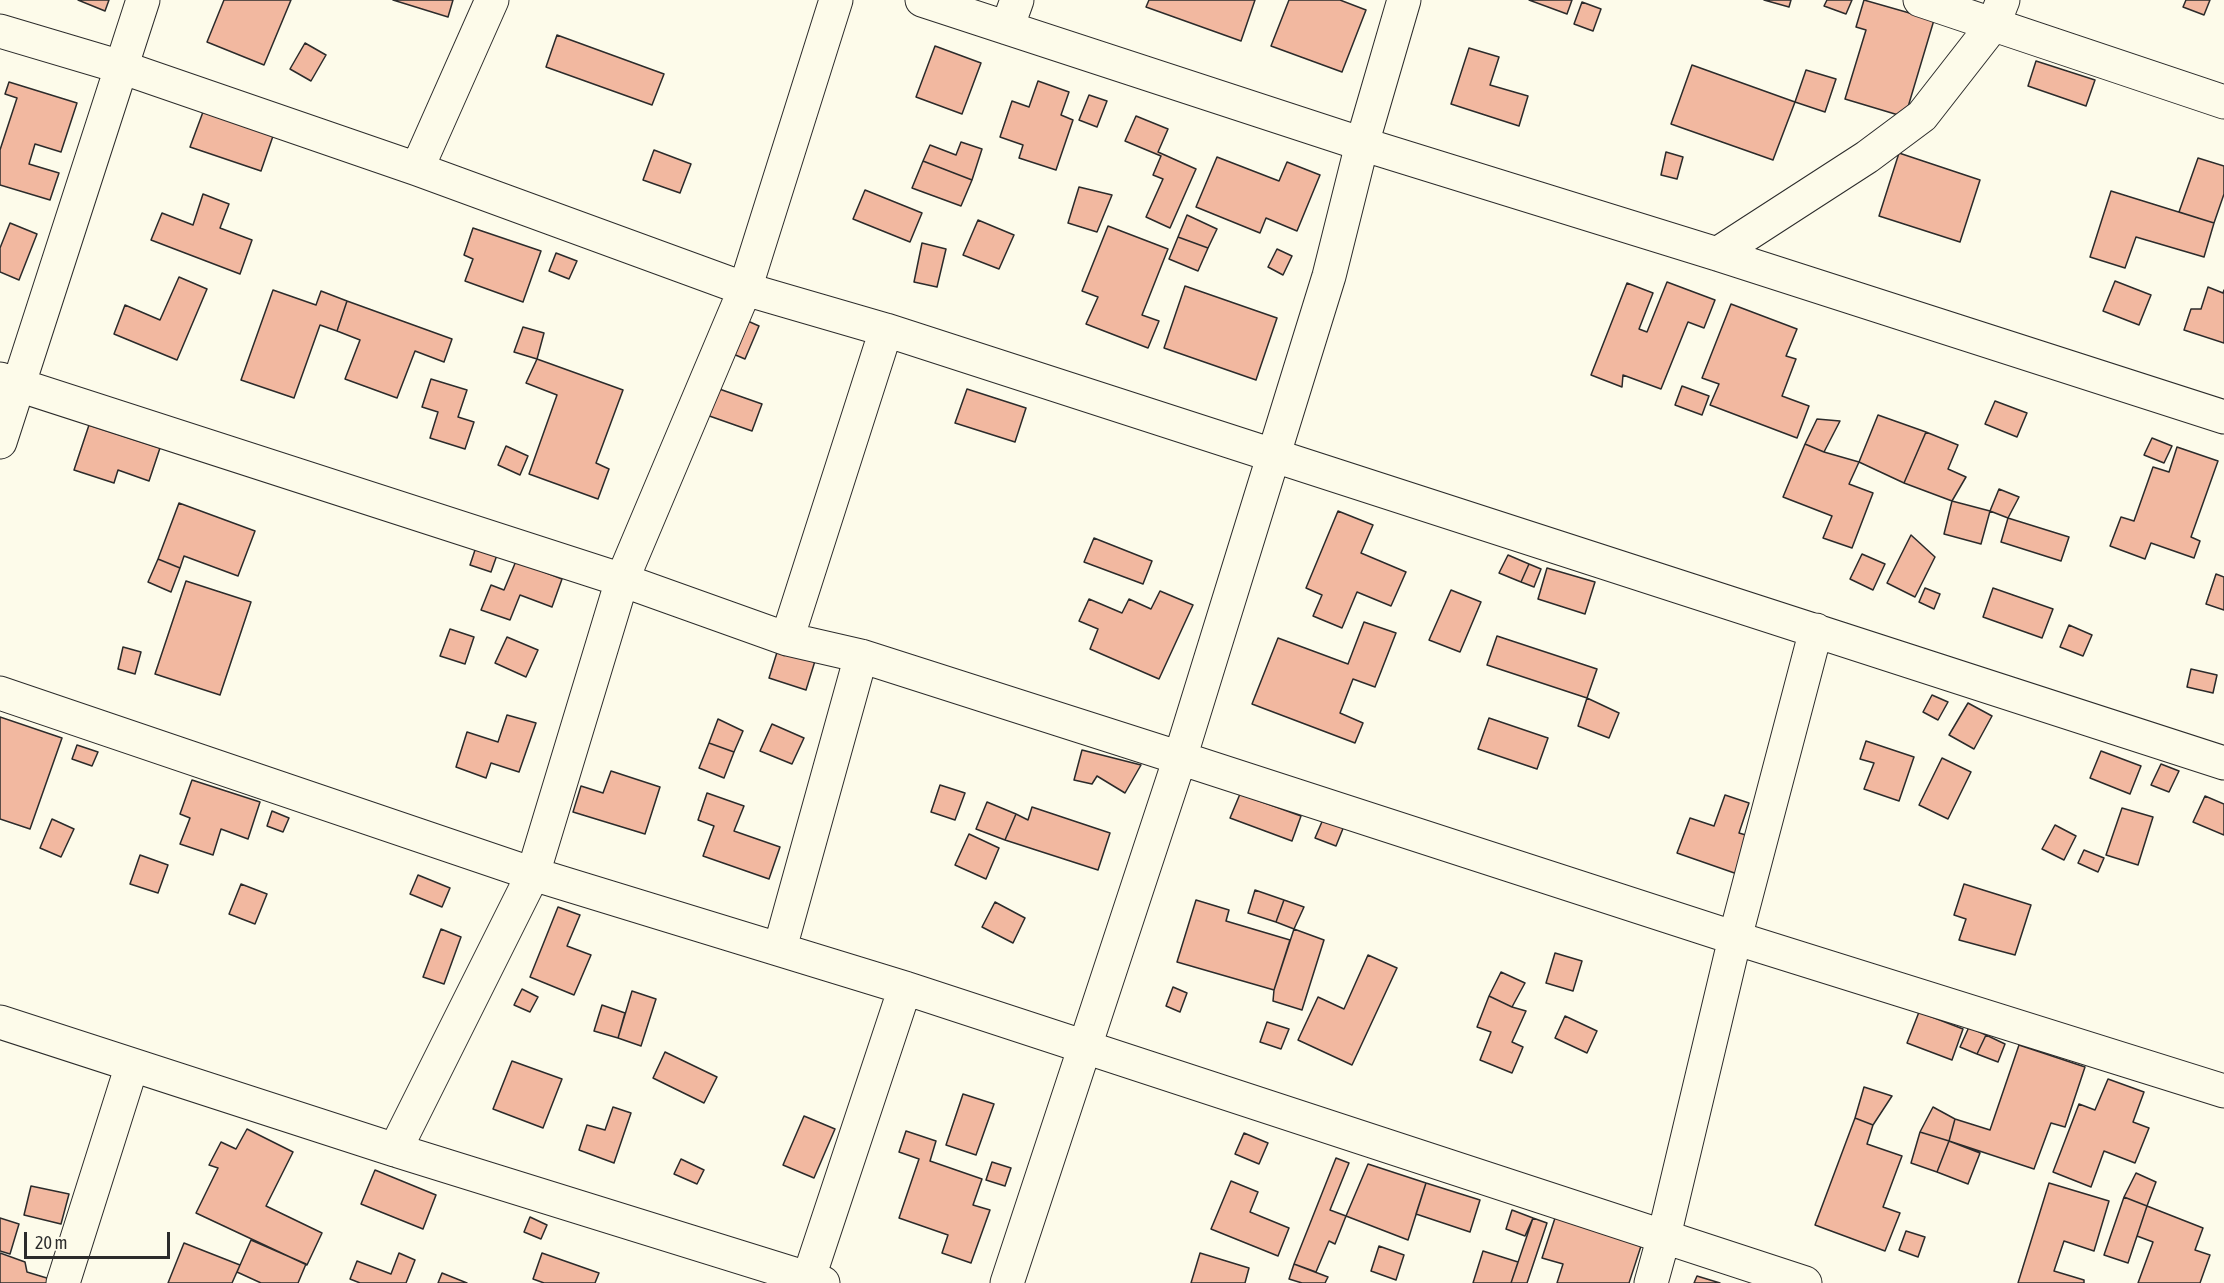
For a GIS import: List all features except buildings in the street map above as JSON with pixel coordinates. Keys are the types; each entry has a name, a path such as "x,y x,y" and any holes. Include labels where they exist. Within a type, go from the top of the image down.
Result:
{"street":[{"path":"0,442 9,382 143,0"},
{"path":"417,169 492,0"},
{"path":"395,1150 533,874 622,580 745,289 836,0"},
{"path":"922,0 1012,14 1362,144 1717,254 2224,417"},
{"path":"1007,1283 1180,758 1329,276 1362,144 1404,0"},
{"path":"1920,0 1998,13 2224,102"},
{"path":"1717,254 1867,157 1922,116 1998,13"},
{"path":"0,32 121,67 417,169 745,289 886,330 2224,763"},
{"path":"787,639 886,330"},
{"path":"9,382 622,580 787,639 861,656 1735,938 2224,1091"},
{"path":"1651,1283 1735,938 1816,630"},
{"path":"780,948 861,656"},
{"path":"0,693 533,874 905,988 1805,1283"},
{"path":"0,1022 395,1150 813,1281 905,988"},
{"path":"63,1283 132,1065"}]}
